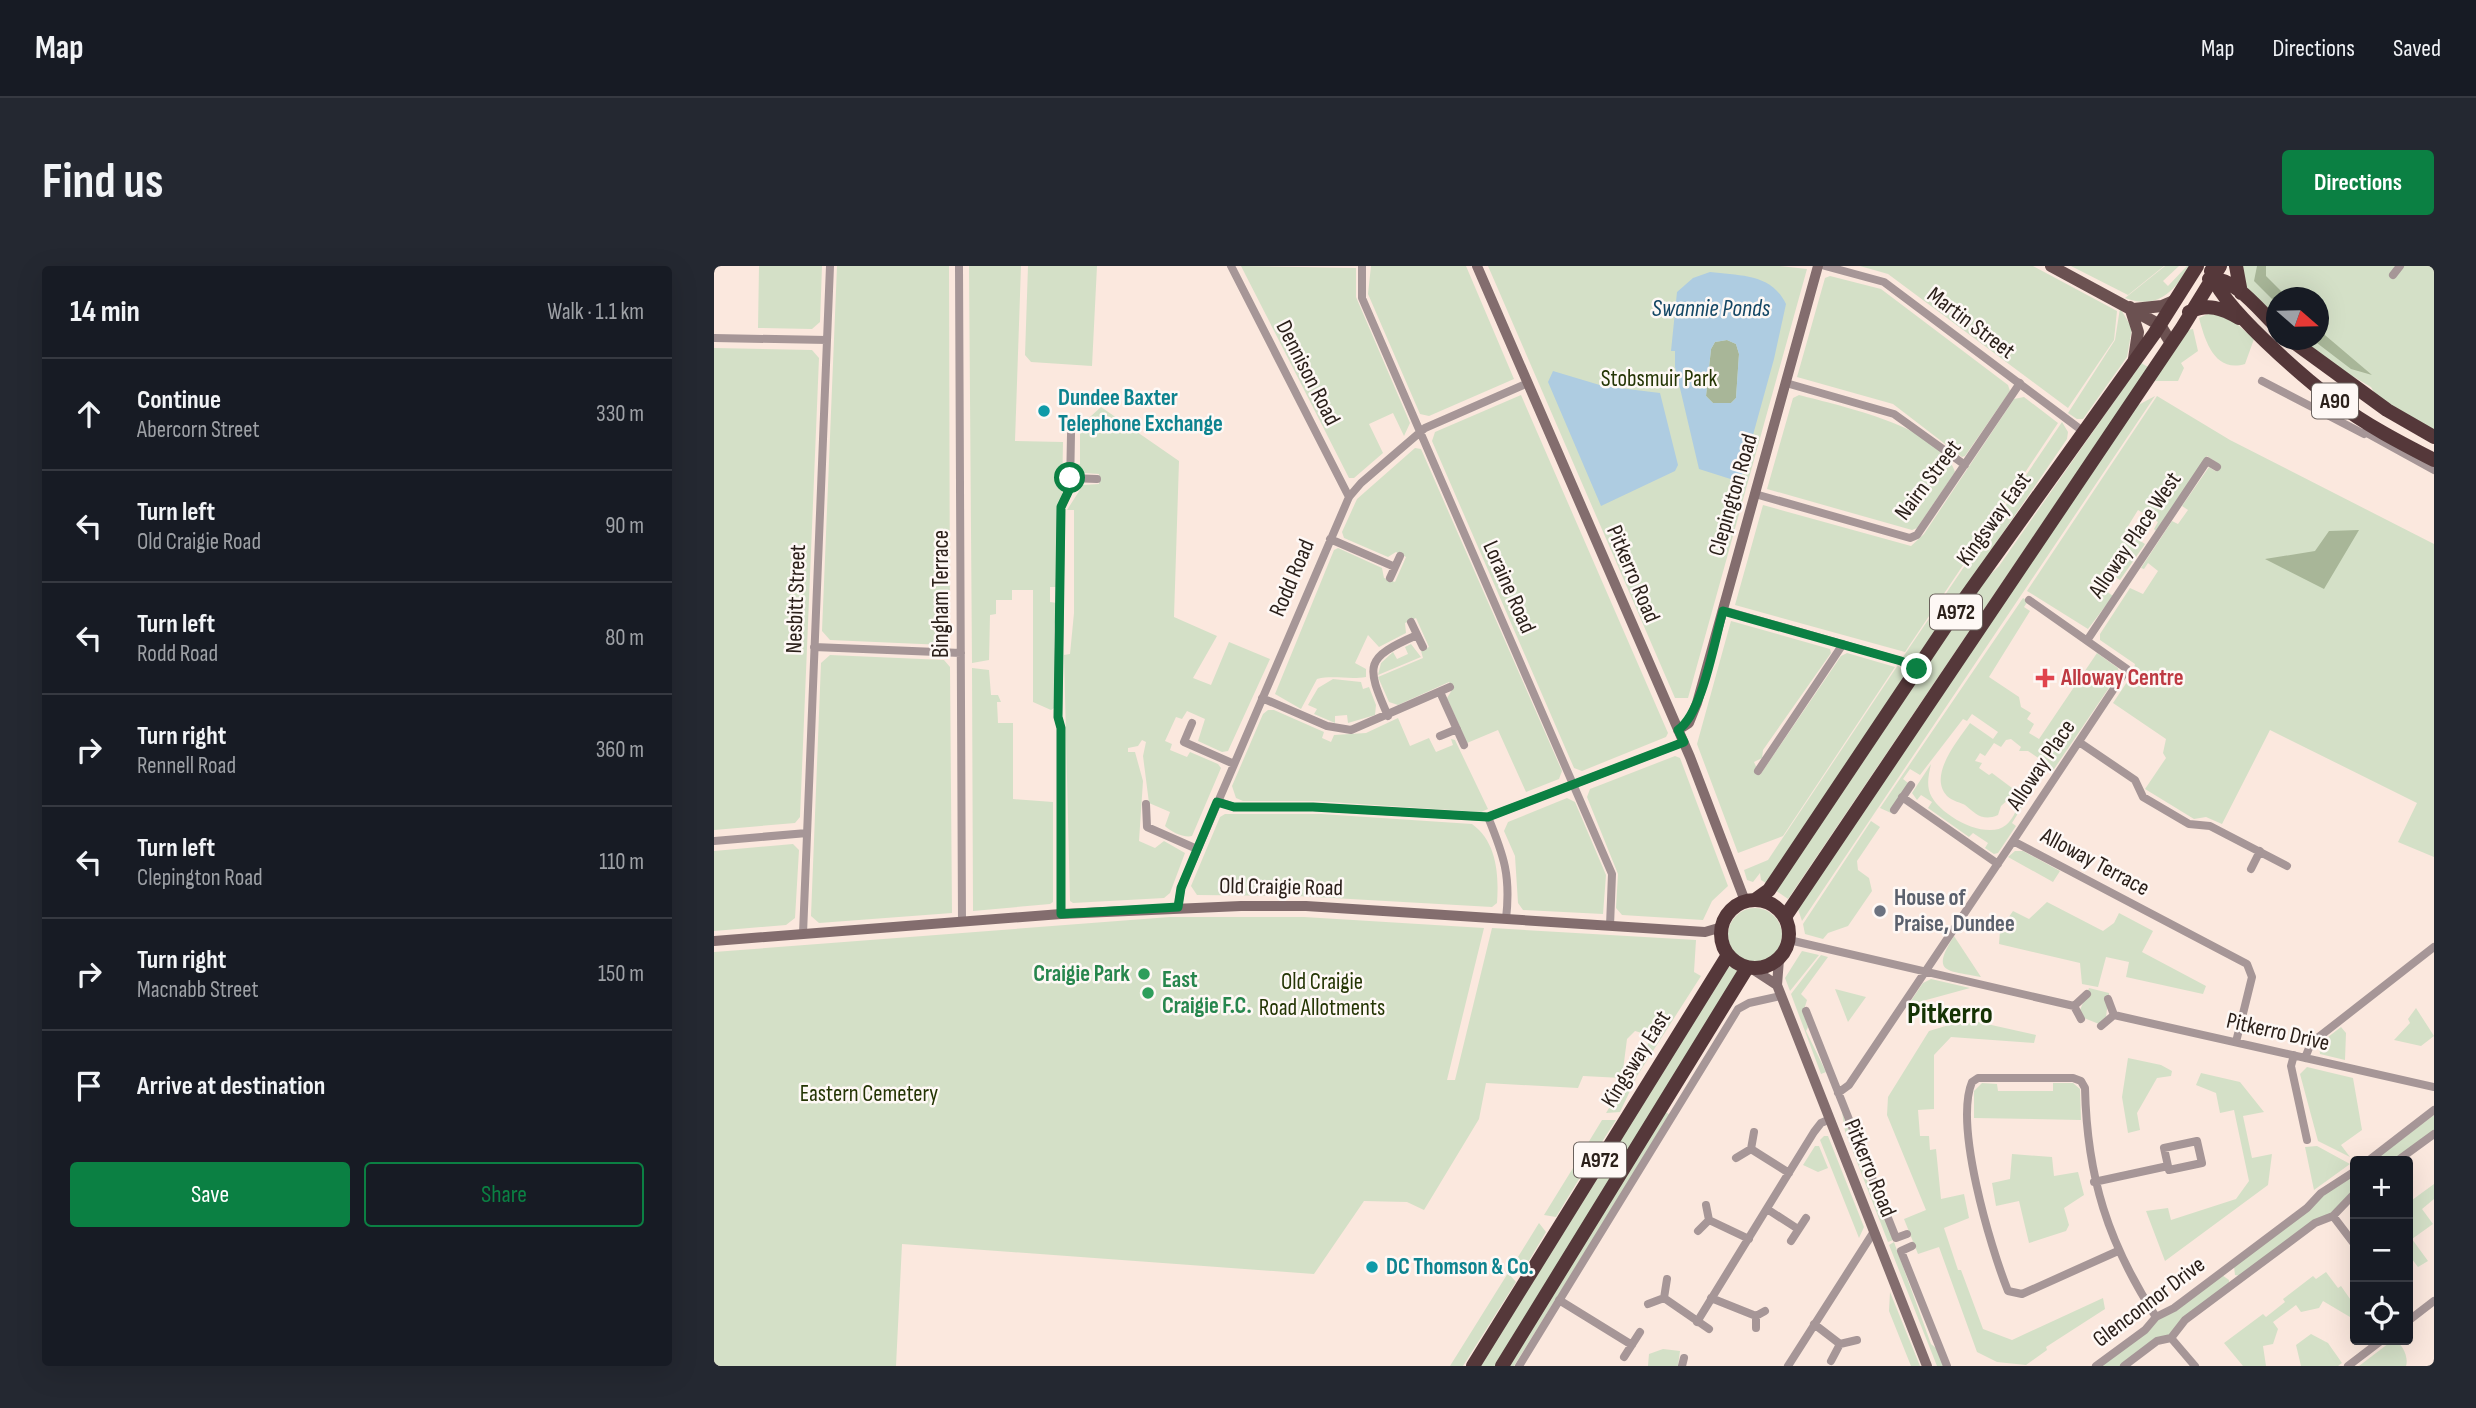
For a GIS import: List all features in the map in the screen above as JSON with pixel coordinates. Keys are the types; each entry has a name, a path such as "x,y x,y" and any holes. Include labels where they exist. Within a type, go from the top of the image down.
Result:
{"highway":[{"name":"Kingsway East","path":"1721,927 1725,918 1769,890 1917,669 2134,363 2197,266"},
{"path":"2236,266 2241,293"},
{"name":"Kingsway East","path":"1785,917 2193,310 2214,270"},
{"path":"2176,300 2214,270 2219,278 2241,293 2266,316"},
{"name":"A90","path":"2214,270 2216,287 2249,324 2366,429 2434,460"},
{"name":"A90","path":"2193,310 2218,307 2249,324"},
{"path":"2160,325 2167,325 2193,310"},
{"name":"A90","path":"2304,350 2376,403 2434,437"},
{"path":"1721,927 1722,942 1728,955 1749,968 1768,966 1779,959 1789,940 1785,917 1773,904 1750,900"},
{"name":"Kingsway East","path":"1474,1366 1728,955"},
{"name":"Kingsway East","path":"1502,1366 1749,968"}],"main road":[{"path":"2052,266 2160,325 2171,343"},
{"path":"2132,308 2162,306 2176,300"},
{"path":"2132,308 2138,332 2134,363"}],"street":[{"name":"Nesbitt Street","path":"803,934 830,266"},
{"name":"Bingham Terrace","path":"959,266 962,922"},
{"name":"Dennison Road","path":"1231,266 1349,497"},
{"name":"Loraine Road","path":"1362,266 1362,298 1612,874 1610,926"},
{"name":"Pitkerro Road","path":"1477,266 1750,900"},
{"name":"Clepington Road","path":"1678,730 1689,723 1697,703 1818,266"},
{"name":"Martin Street","path":"1825,266 1884,282 2084,432"},
{"path":"2393,275 2400,266"},
{"path":"714,338 827,340"},
{"path":"2262,381 2366,429 2434,470"},
{"name":"Rodd Road","path":"1178,907 1181,888 1349,497 1361,483 1421,432 1528,383"},
{"path":"1786,383 1894,414 1965,465"},
{"name":"Nairn Street","path":"1755,494 1910,538 1917,535 2020,383"},
{"path":"1061,914 1062,741 1058,717 1058,631 1062,609 1061,507 1070,488 1071,434"},
{"name":"Alloway Place West","path":"2088,639 2207,461 2217,467"},
{"path":"1070,478 1097,479"},
{"path":"1330,539 1395,567"},
{"path":"1390,578 1400,556"},
{"name":"Alloway Place","path":"2013,841 2127,669 2029,600"},
{"path":"1723,611 1901,661 1917,669"},
{"path":"1411,622 1423,647"},
{"path":"1388,716 1375,687 1373,668 1384,649 1417,635"},
{"path":"1758,771 1843,645"},
{"path":"814,647 961,653"},
{"path":"1262,698 1340,730 1362,727 1450,687"},
{"path":"1440,692 1464,745"},
{"path":"1192,723 1184,742 1234,764"},
{"path":"1440,736 1457,729"},
{"path":"1217,802 1234,807 1313,807 1488,817 1684,742"},
{"path":"2079,742 2135,780 2143,797 2189,824 2210,826 2287,866"},
{"path":"1894,810 1911,785"},
{"path":"1902,797 1997,864"},
{"path":"1146,804 1147,827 1198,849"},
{"path":"1488,817 1505,859 1509,879 1506,919"},
{"path":"714,841 807,833"},
{"name":"Alloway Terrace","path":"1838,1093 1849,1085 2013,841 2247,964 2252,977 2236,1042"},
{"path":"2251,869 2260,851"},
{"name":"Old Craigie Road","path":"714,942 1178,907 1306,906 1705,932 1721,927"},
{"path":"1789,940 2074,1006 2081,1019"},
{"path":"2305,1058 2311,1043 2434,947"},
{"name":"Pitkerro Road","path":"1779,959 1777,985 1927,1366"},
{"path":"1749,968 1777,985"},
{"path":"2074,1006 2087,994"},
{"path":"1519,1366 1738,1009 1749,1003 1781,996"},
{"path":"2101,1026 2114,1014 2108,999"},
{"name":"Pitkerro Road","path":"1806,1011 1896,1238 1907,1234"},
{"name":"Pitkerro Drive","path":"2114,1014 2434,1087"},
{"path":"2294,1055 2291,1066 2307,1140"},
{"path":"2118,1251 2014,1294 2008,1290 1979,1202 1968,1119 1972,1082 1979,1078 2073,1078 2081,1081 2085,1088 2094,1182 2118,1251 2157,1317"},
{"path":"2374,1156 2434,1110"},
{"path":"1697,1322 1821,1123 1828,1120"},
{"path":"1736,1158 1751,1149 1754,1132"},
{"path":"2404,1156 2434,1134"},
{"path":"2197,1141 2202,1163 2169,1170 2168,1166 2164,1148 2197,1141"},
{"path":"1751,1149 1789,1173"},
{"path":"2094,1182 2168,1166"},
{"name":"Glenconnor Drive","path":"2096,1366 2157,1317 2174,1308 2307,1208 2321,1193 2350,1174"},
{"name":"Glenconnor Drive","path":"2124,1366 2157,1341 2171,1338 2185,1320 2315,1223 2333,1216 2350,1198"},
{"path":"1706,1205 1709,1220"},
{"path":"1767,1209 1798,1229"},
{"path":"2333,1216 2350,1238"},
{"path":"1791,1241 1806,1217"},
{"path":"1709,1220 1749,1239"},
{"path":"1698,1231 1709,1220"},
{"path":"1788,1366 1873,1233"},
{"path":"1912,1246 1901,1251 1947,1366"},
{"name":"Glenconnor Drive","path":"2226,1269 2236,1282"},
{"path":"1664,1298 1667,1279"},
{"path":"1648,1304 1664,1298"},
{"path":"1664,1298 1709,1329"},
{"path":"1711,1298 1756,1316"},
{"path":"1559,1300 1632,1345"},
{"path":"2413,1315 2434,1301"},
{"path":"1756,1316 1765,1311"},
{"path":"1756,1316 1756,1328"},
{"path":"1814,1324 1840,1344"},
{"path":"1624,1357 1640,1332"},
{"path":"2171,1338 2195,1366"},
{"path":"1831,1361 1840,1344 1857,1340"},
{"path":"2348,1366 2375,1345"}],"green space":[{"path":"759,266 822,266 820,322 812,329 758,328"},
{"path":"837,266 949,266 950,638 944,645 830,640 822,631"},
{"path":"969,266 1021,266 1015,441 1063,442 1062,495 1057,506 1057,587 1050,587 1050,602 1057,603 1054,631 1054,708 1051,710 1033,702 1033,590 1012,590 1012,600 996,600 996,614 990,615 989,660 972,663"},
{"path":"1028,266 1097,266 1092,366 1031,362 1025,355"},
{"path":"1241,266 1356,268 1356,297 1410,423 1404,436 1393,413 1369,424 1383,453 1354,478 1349,478"},
{"path":"1371,266 1466,266 1514,379 1429,416 1420,414 1368,294"},
{"name":"Stobsmuir Park","path":"1488,266 1780,266 1807,269 1688,698 1675,698"},
{"path":"1860,266 2033,266 2117,311 2114,340 2068,408 1888,274"},
{"path":"2071,266 2164,266 2128,295"},
{"path":"2165,266 2179,266 2163,281 2168,286 2187,266 2191,266 2171,291 2156,300 2147,302 2125,298"},
{"path":"2240,266 2434,266 2434,431 2377,397 2371,387 2312,350 2329,350 2329,287 2266,287 2266,308 2243,284"},
{"path":"2257,266 2266,266 2266,276 2277,287 2266,287 2266,293 2254,281"},
{"path":"1830,276 1881,289 2008,385 2010,391 1965,456 1962,457 1893,404 1797,377 1825,278"},
{"path":"2120,308 2132,328 2127,357 2083,419 2077,419 2068,413 2115,340"},
{"path":"2212,312 2229,317 2254,339 2245,364 2226,364 2213,353 2199,318"},
{"path":"2193,329 2198,351 2181,363 2184,368 2178,381 2155,381 2145,389 2188,330"},
{"path":"2329,338 2372,375 2351,369 2326,350 2329,350"},
{"path":"1727,340 1736,344 1739,354 1736,398 1731,403 1713,403 1706,396 1711,349 1715,342"},
{"path":"714,348 812,350 819,358 800,817 795,823 714,830"},
{"path":"2141,363 2148,367 1788,899 1775,890 1979,586 1999,566"},
{"path":"1521,395 1668,733 1666,737 1582,771 1574,768 1432,441 1435,432"},
{"path":"1799,395 1887,421 1911,431 1946,456 1955,472 1917,528 1912,530 1767,489 1793,398"},
{"path":"2155,396 1802,921 1797,906 2131,409"},
{"path":"2157,396 2230,440 2434,544 2434,857 2398,842 2417,803 2270,730 2222,824 2206,817 2194,819 2145,789 2166,758 2163,753 2166,739 2113,703 2133,673 2135,664 2100,640 2100,634 2130,588 2143,594 2158,571 2148,563 2144,569 2141,568 2172,521 2178,524 2188,510 2182,506 2209,467 2215,471 2219,464 2207,456 2156,531 2154,529 2158,522 2138,510 2125,531 2145,544 2120,580 2115,577 2106,591 2113,596 2088,629 2027,591"},
{"path":"2024,397 2058,423 1905,652 1735,605 1763,505 1911,546 1924,534 2014,399"},
{"path":"1101,407 1179,461 1174,617 1217,636 1193,678 1211,685 1229,642 1270,659 1228,751 1222,752 1198,741 1205,719 1187,711 1182,719 1176,717 1165,741 1172,744 1170,750 1187,757 1190,752 1218,764 1221,768 1192,836 1182,835 1165,826 1170,812 1149,803 1143,756 1146,742 1142,740 1138,746 1128,748 1128,752 1135,752 1143,781 1139,841 1155,848 1164,841 1185,853 1170,893 1164,898 1073,903 1070,901 1064,655 1070,654 1074,613 1074,510 1067,510 1083,485 1099,484 1099,474 1084,473 1074,465 1080,464 1080,426"},
{"path":"2062,422 2068,432 2067,439 1920,654 1909,660 1903,657"},
{"path":"1415,448 1421,449 1562,771 1559,779 1526,792 1498,730 1467,743 1447,698 1452,690 1449,682 1398,705 1389,702 1378,677 1423,658 1421,651 1429,647 1416,618 1405,623 1406,633 1379,647 1368,635 1355,663 1366,669 1366,677 1317,679 1301,709 1275,694 1334,550 1338,548 1382,568 1384,578 1395,582 1406,557 1396,552 1388,557 1344,538 1342,532 1357,499"},
{"path":"2359,530 2324,589 2265,559 2315,551 2329,531"},
{"path":"2023,598 2028,601 2024,607 2030,611 1989,677 2019,697 2021,707 2031,713 2027,719 2034,724 2029,733 2039,739 2097,653 2118,668 2119,673 2052,772 2046,771 2049,765 2028,751 2019,751 2021,747 2011,739 2006,740 2001,747 1994,743 1985,756 1980,753 1975,761 1982,763 1979,768 1989,775 1992,773 2024,797 2030,789 2032,791 2012,823 2016,826 1998,853 1994,854 1985,848 1988,843 1973,833 1969,837 1928,808 1932,802 1921,795 1917,800 1912,793 1931,764 1929,790 1940,808 1950,816 1986,830 1997,829 2010,820 2020,803 2011,797 2001,806 1998,815 1988,818 1949,798 1942,787 1941,778 1947,757 1970,723 1993,739 1998,732 1972,714 1967,721 1963,719 1920,775 1910,769 1903,779 1908,783 1891,813 1880,808"},
{"path":"1731,621 1830,649 1831,653 1763,750 1762,758 1754,762 1760,775 1841,656 1847,653 1895,667 1783,836 1738,853 1697,744"},
{"path":"1411,644 1421,657 1378,675 1381,663 1393,652 1397,659 1408,654 1405,647"},
{"path":"830,655 944,660 950,667 952,913 819,923 811,916 821,663"},
{"path":"1898,665 1905,675 1903,681 1766,883 1761,880 1760,873 1753,882 1747,880 1744,870 1768,860"},
{"path":"972,668 989,670 991,695 998,695 1001,702 997,702 998,723 1013,723 1013,799 1053,802 1053,902 1050,904 973,911"},
{"path":"1333,679 1361,682 1363,689 1369,687 1376,705 1375,715 1348,723 1347,715 1335,716 1335,723 1314,714 1317,709 1308,705 1318,688"},
{"path":"1274,710 1324,732 1322,738 1331,742 1334,735 1366,733 1398,718 1410,746 1429,738 1436,752 1453,745 1451,739 1455,740 1488,809 1481,812 1314,801 1243,801 1236,798 1232,786 1263,714"},
{"path":"1675,756 1680,758 1728,886 1712,901 1703,920 1622,915 1616,908 1618,874 1587,797 1590,789"},
{"path":"1567,798 1575,802 1606,875 1603,914 1523,910 1518,903 1515,856 1504,831 1508,822"},
{"path":"1225,814 1321,814 1472,824 1487,840 1495,860 1497,903 1492,907 1297,896 1197,895 1191,886 1220,817"},
{"path":"1871,821 1880,827 1857,861 1858,870 1869,878 1872,891 1848,926 1828,933 1823,939 1805,934 1803,924"},
{"path":"793,844 799,850 795,918 786,925 714,931 714,851"},
{"path":"2015,851 2023,851 2060,871 2053,882 2008,857"},
{"path":"2047,902 2103,931 2114,923 2119,913 2153,931 2142,952 2206,986 2203,994 2126,977 2129,962 2106,957 2098,987 2082,984 2080,963 1999,944 2000,930 2013,911 2029,919"},
{"path":"1755,908 1774,916 1782,935 1774,954 1755,962 1736,954 1728,935 1736,916"},
{"name":"Eastern Cemetery","path":"1170,917 1304,917 1484,928 1447,1080 1455,1080 1492,928 1696,940 1694,972 1701,976 1637,1076 1620,1112 1606,1113 1653,1036 1635,1031 1627,1039 1622,1078 1583,1076 1578,1088 1486,1083 1479,1119 1424,1210 1407,1202 1364,1201 1314,1274 902,1244 896,1366 714,1366 714,952"},
{"path":"1954,936 1981,977 1951,971 1943,964 1943,957"},
{"path":"1802,951 1819,955 1790,991 1785,978"},
{"path":"1821,955 1828,957 1801,994 1807,1000 1803,1013 1808,1027 1806,1031 1826,1072 1821,1074 1791,994"},
{"path":"1727,965 1739,972 1495,1366 1479,1366"},
{"path":"1931,979 1970,988 1908,1005 1923,983"},
{"path":"2089,988 2109,993 2106,1017 2099,1024 2084,1018 2080,1010"},
{"path":"1835,989 1866,997 1848,1022"},
{"path":"2416,1008 2434,1036 2421,1046 2394,1040 2410,1023 2408,1019"},
{"path":"1978,1022 2036,1035 2034,1043 1951,1037 1934,1055 1934,1109 1918,1110 1920,1136 1929,1136 1930,1150 1936,1149 1941,1199 1964,1194 1969,1218 1944,1228 1983,1329 2012,1340 2103,1298 2105,1309 2046,1347 2047,1350 2026,1365 1997,1362 1977,1352 1939,1247 1918,1254 1904,1219 1926,1210 1887,1115 1888,1097 1929,1031 1949,1025"},
{"path":"2341,1027 2346,1033 2345,1060 2320,1054 2319,1044"},
{"path":"2128,1058 2161,1065 2172,1071 2171,1076 2157,1078 2137,1113 2140,1130 2128,1133 2122,1097"},
{"path":"2307,1067 2353,1078 2362,1130 2341,1145 2350,1157 2318,1141 2300,1074"},
{"path":"2201,1073 2240,1082 2264,1112 2243,1116 2252,1158 2272,1154 2268,1185 2165,1261 2146,1211 2168,1208 2171,1220 2236,1199 2249,1181 2234,1110 2220,1113 2216,1093 2196,1085"},
{"path":"1982,1083 1997,1084 1998,1091 2053,1091 2053,1083 2073,1083 2080,1089 2081,1120 1974,1118 1974,1091"},
{"path":"1666,1112 1670,1115 1514,1366 1507,1366"},
{"path":"1842,1112 1877,1208 1883,1213 1893,1240 1888,1242 1845,1131"},
{"path":"2434,1115 2434,1131 2400,1156 2380,1156"},
{"path":"1602,1120 1616,1120 1591,1159 1585,1148"},
{"path":"1828,1136 1864,1227 1859,1238 1820,1140"},
{"path":"1815,1146 1819,1146 1828,1168 1818,1172 1803,1165"},
{"path":"2317,1146 2350,1164 2314,1190 2305,1147"},
{"path":"2012,1154 2052,1157 2054,1176 2078,1172 2084,1195 2064,1208 2069,1225 2066,1231 2029,1243 2019,1201 1996,1206 1992,1183 2010,1179"},
{"path":"1581,1155 1587,1166 1556,1217 1544,1215"},
{"path":"2350,1178 2350,1194 2332,1214 2241,1276 2235,1275 2234,1266 2322,1196"},
{"path":"2434,1184 2434,1199 2422,1209 2433,1224 2413,1238 2413,1219 2413,1199"},
{"path":"1539,1223 1546,1232 1527,1264 1513,1265"},
{"path":"2413,1240 2428,1261 2418,1267 2413,1260"},
{"path":"1894,1242 1931,1344 1937,1349 1944,1366 1937,1366 1889,1245"},
{"path":"2326,1272 2338,1288 2341,1286 2350,1299 2350,1317 2323,1301 2319,1308 2301,1312 2296,1305 2273,1322 2278,1329 2273,1344 2263,1346 2266,1366 2243,1366 2224,1343 2263,1314 2266,1317 2285,1302 2283,1299 2313,1276 2316,1279"},
{"path":"1508,1273 1516,1282 1463,1366 1450,1366"},
{"path":"2222,1275 2229,1280 2229,1284 2174,1332 2121,1366 2101,1366 2155,1321"},
{"path":"1890,1292 1920,1366 1911,1366 1889,1311"},
{"path":"2311,1334 2328,1343 2342,1363 2338,1366 2301,1366 2296,1345"},
{"path":"2386,1345 2400,1345 2404,1350 2406,1366 2359,1366"},
{"path":"1663,1349 1680,1351 1678,1366 1648,1366 1649,1354"}],"water":[{"name":"Swannie Ponds","path":"1710,272 1754,278 1772,286 1786,304 1774,359 1740,482 1699,469 1675,367 1675,351 1671,351 1677,292 1693,278","holes":["1727,340 1736,344 1739,354 1736,398 1731,403 1713,403 1706,396 1711,349 1715,342"]},
{"path":"1553,371 1603,386 1660,393 1678,465 1675,471 1601,506 1548,382"}],"place":[{"name":"Dundee Baxter Telephone Exchange","path":"1044,411"},
{"name":"Alloway Centre","path":"2045,678"},
{"name":"House of Praise, Dundee","path":"1880,911"},
{"name":"Craigie Park","path":"1144,974"},
{"name":"East Craigie F.C.","path":"1148,993"},
{"name":"DC Thomson & Co.","path":"1372,1267"}],"district":[{"name":"Pitkerro","path":"1950,1014"}],"route":[{"path":"1070,478 1070,488 1061,507 1062,609 1058,631 1061,914 1178,907 1181,888 1217,802 1234,807 1313,807 1488,817 1684,742 1678,730 1689,723 1697,703 1723,611 1901,661 1917,669"}],"park label":[{"name":"Old Craigie Road Allotments","path":"1322,995"}]}
